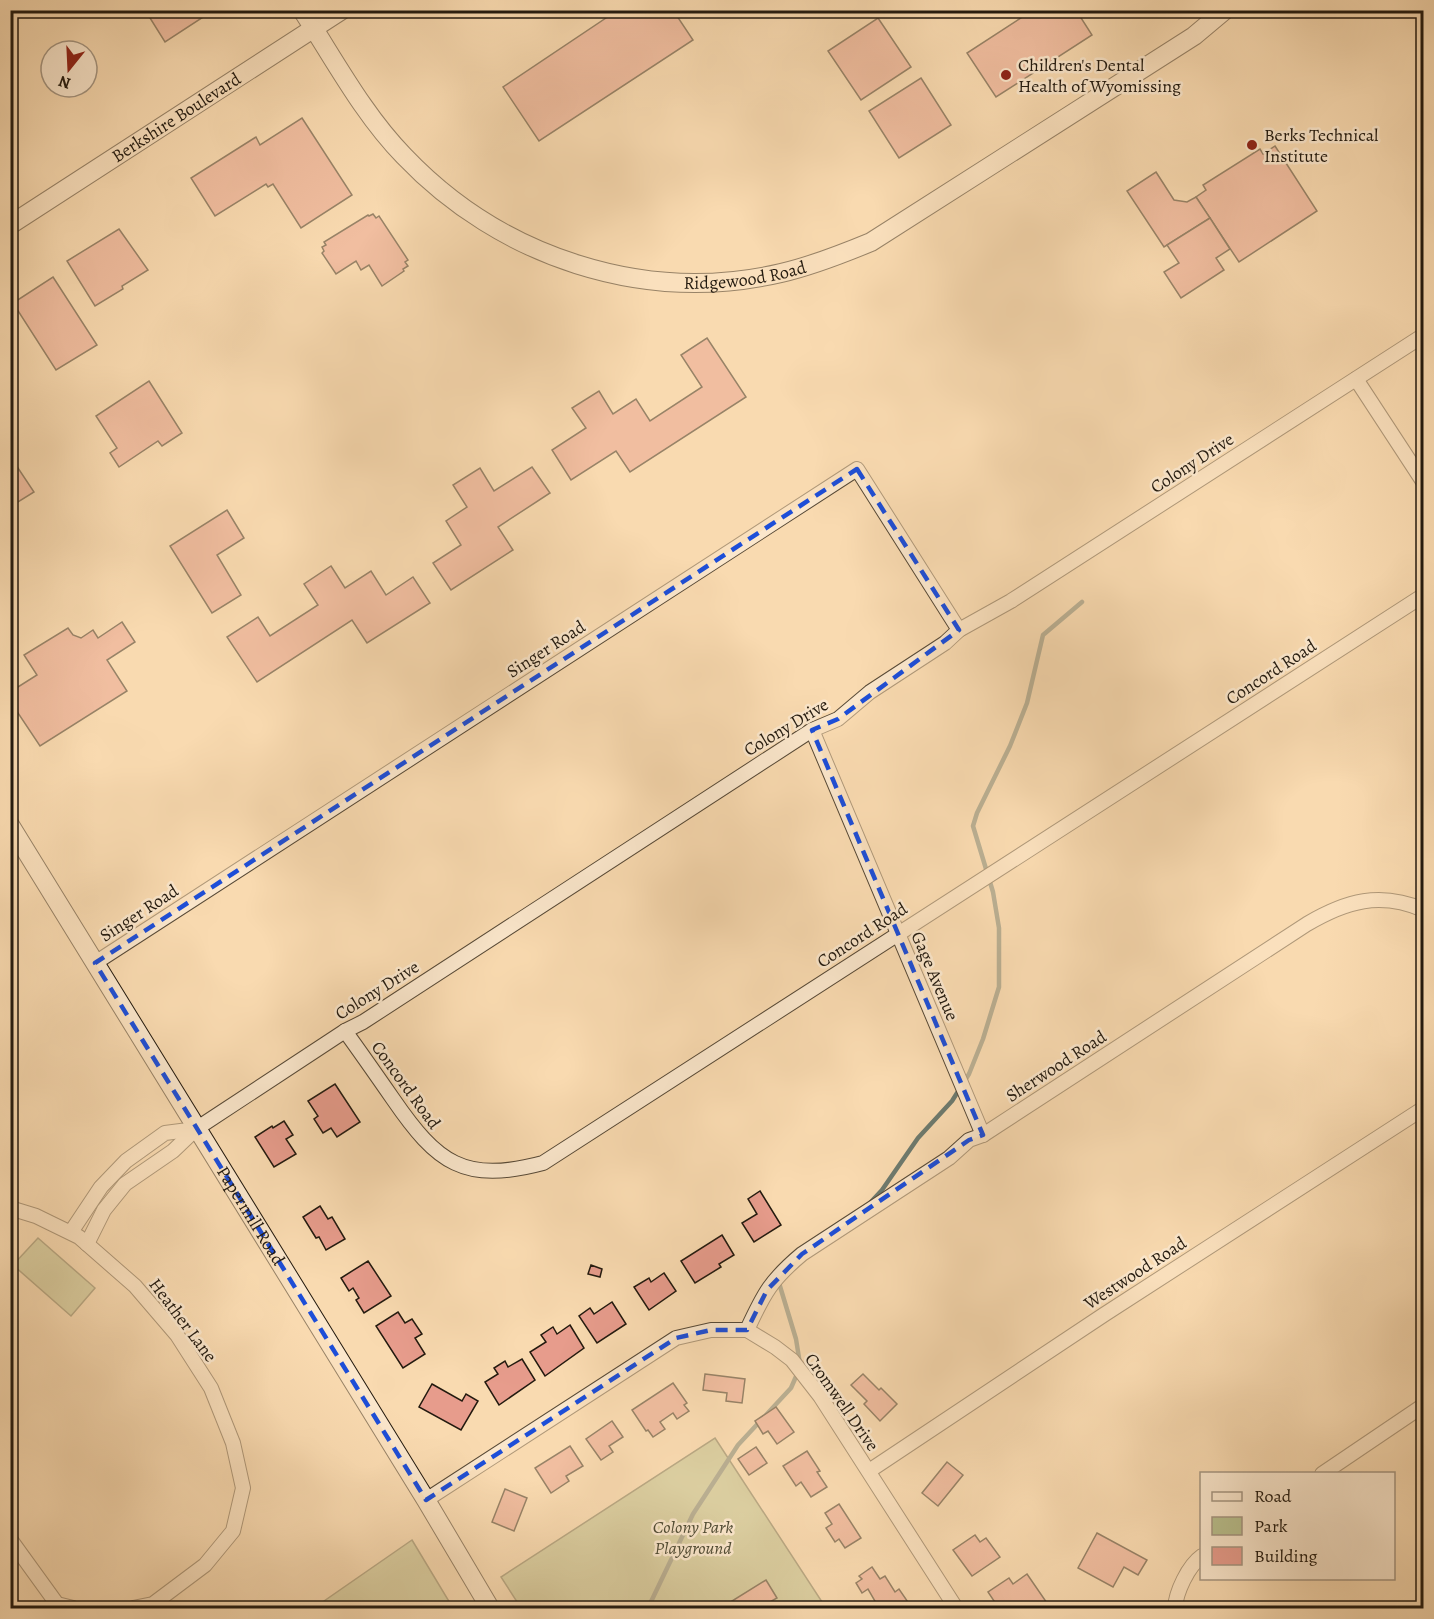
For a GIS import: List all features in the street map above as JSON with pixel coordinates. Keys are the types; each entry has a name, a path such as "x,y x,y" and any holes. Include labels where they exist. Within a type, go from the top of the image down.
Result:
{"main road":[{"name":"Ridgewood Road","path":"302,10 372,116 396,147 430,182 474,216 535,250 599,271 653,280 710,283 742,280 813,265 871,242 1185,41 1225,10"},
{"name":"Berkshire Boulevard","path":"10,225 342,10"},
{"name":"Papermill Road","path":"10,825 426,1500 490,1608"}],"street":[{"name":"Colony Drive","path":"87,1244 104,1210 125,1184 173,1151 196,1129 345,1030 363,1022 812,730 838,719 870,692 945,643 959,630 1011,601 1424,335"},
{"path":"1356,379 1424,483"},
{"name":"Singer Road","path":"95,963 857,469 959,630"},
{"name":"Concord Road","path":"345,1030 414,1130 436,1152 449,1160 477,1170 497,1172 516,1170 543,1162 1424,595"},
{"name":"Gage Avenue","path":"812,730 983,1135"},
{"name":"Sherwood Road","path":"747,1330 767,1290 780,1273 802,1254 949,1158 969,1140 983,1135 1333,908 1356,902 1383,900 1404,903 1424,910"},
{"name":"Westwood Road","path":"869,1472 1105,1314 1424,1108"},
{"name":"Colony Drive","path":"71,1232 100,1187 126,1161 165,1133 196,1129"},
{"name":"Heather Lane","path":"10,1208 36,1216 71,1232 135,1286 177,1335 211,1388 233,1443 243,1488 233,1531 206,1565 153,1604 133,1608"},
{"path":"426,1500 675,1338 711,1330 747,1330"},
{"name":"Cromwell Drive","path":"747,1330 776,1347 799,1368 820,1396 956,1608"},
{"path":"1324,1472 1424,1406"},
{"path":"10,1539 57,1604 73,1608"},
{"path":"1175,1608 1184,1580 1200,1557"}],"highlighted area":[{"path":"857,469 959,630 838,719 812,730 983,1135 969,1140 802,1254 767,1290 747,1330 711,1330 676,1338 426,1500 95,963"}],"green space":[{"path":"38,1238 95,1288 71,1316 13,1265"},
{"name":"Colony Park Playground","path":"715,1438 826,1608 521,1608 501,1577"},
{"path":"412,1540 453,1608 314,1608"}],"building":[{"path":"145,10 214,10 165,42"},
{"path":"618,10 673,10 693,40 539,141 503,87"},
{"name":"Children's Dental Health of Wyomissing","path":"1033,10 1076,10 1092,35 996,97 967,53"},
{"path":"878,18 911,67 861,100 828,51"},
{"path":"921,78 951,125 899,158 869,111"},
{"path":"302,118 352,195 301,228 273,184 268,187 266,184 215,216 191,178 256,137 260,145"},
{"path":"1275,146 1317,211 1239,262 1196,197 1206,190 1203,185 1260,149 1263,154"},
{"path":"1156,172 1174,200 1187,202 1196,197 1210,218 1164,247 1127,191"},
{"path":"373,214 376,218 379,216 408,260 405,262 408,266 403,269 404,271 382,286 369,265 361,270 356,261 336,274 322,253 324,251 322,247 326,245 324,242"},
{"path":"1210,218 1230,249 1216,258 1224,270 1181,298 1164,272 1179,263 1167,245"},
{"path":"119,229 148,270 95,306 67,261"},
{"path":"53,277 97,345 56,370 13,303"},
{"path":"707,338 746,397 630,472 616,451 571,480 552,450 586,428 572,408 599,391 613,414 636,399 650,421 702,387 681,355"},
{"path":"149,381 182,433 162,446 158,441 119,467 110,453 117,448 96,416"},
{"path":"10,456 34,492 10,507"},
{"path":"532,467 550,493 498,527 513,550 451,590 433,563 461,545 446,521 467,507 453,485 480,468 494,491"},
{"path":"227,510 244,538 217,555 241,595 212,613 170,546"},
{"path":"331,566 345,588 371,571 386,595 413,577 430,603 367,643 352,620 257,682 227,637 258,617 270,636 318,605 304,584"},
{"path":"122,622 135,642 107,660 127,691 40,746 10,701 10,692 37,675 24,655 68,628 73,635 81,638 93,630 98,638"},
{"path":"335,1084 360,1122 337,1137 331,1128 323,1133 314,1119 318,1116 308,1101"},
{"path":"284,1121 293,1135 286,1139 296,1154 274,1167 255,1137"},
{"path":"760,1191 781,1225 754,1242 742,1223 757,1214 748,1199"},
{"path":"320,1206 328,1219 332,1217 345,1239 326,1250 303,1217"},
{"path":"722,1235 734,1255 719,1264 721,1267 695,1283 681,1261"},
{"path":"368,1261 391,1296 364,1313 356,1300 359,1298 353,1288 349,1291 341,1278"},
{"path":"591,1265 602,1269 600,1277 588,1274"},
{"path":"664,1273 676,1291 649,1310 634,1287 649,1278 651,1282"},
{"path":"612,1302 626,1324 597,1343 579,1316 590,1308 594,1314"},
{"path":"398,1312 405,1323 412,1319 422,1334 415,1338 425,1354 403,1368 376,1326"},
{"path":"570,1325 584,1348 545,1376 530,1352 546,1342 541,1335 553,1327 557,1334"},
{"path":"522,1359 535,1380 499,1405 485,1382 498,1374 494,1368 505,1361 508,1367"},
{"path":"705,1374 745,1379 742,1403 726,1401 727,1393 703,1390"},
{"path":"863,1374 897,1404 880,1421 864,1404 867,1401 851,1385"},
{"path":"673,1383 687,1403 684,1405 689,1411 677,1419 673,1413 660,1422 665,1429 653,1437 648,1430 646,1431 632,1410"},
{"path":"432,1384 462,1401 466,1394 478,1401 461,1430 419,1407"},
{"path":"776,1407 794,1432 777,1444 768,1431 763,1434 755,1421"},
{"path":"612,1421 623,1437 609,1446 613,1452 601,1460 586,1439"},
{"path":"570,1446 583,1466 566,1476 569,1481 551,1493 535,1468"},
{"path":"756,1447 767,1463 749,1475 738,1459"},
{"path":"807,1451 827,1487 811,1497 801,1482 796,1486 783,1466"},
{"path":"947,1462 963,1475 938,1506 922,1493"},
{"path":"505,1489 527,1498 514,1531 492,1522"},
{"path":"839,1504 861,1538 845,1548 839,1539 835,1542 826,1528 832,1524 825,1513"},
{"path":"1097,1533 1147,1560 1138,1575 1124,1567 1113,1587 1078,1568"},
{"path":"975,1535 980,1542 986,1538 1000,1557 972,1576 953,1550"},
{"path":"872,1567 880,1579 885,1576 895,1592 899,1589 912,1608 879,1608 868,1589 862,1593 856,1583 862,1579 859,1576"},
{"path":"1027,1574 1047,1603 1039,1608 1008,1608 1004,1603 998,1607 988,1592 1009,1578 1013,1584"},
{"path":"766,1580 777,1598 759,1608 737,1608 732,1601"}],"waterway":[{"path":"870,1203 882,1190 918,1138 952,1101 969,1074 983,1039 999,987 999,928 993,892 973,826 1027,703 1043,635 1082,602"},
{"path":"779,1283 796,1339 800,1364"},
{"path":"648,1608 693,1514 738,1445 791,1388 798,1372"}],"place":[{"name":"Children's Dental Health of Wyomissing","path":"1006,75"},
{"name":"Berks Technical Institute","path":"1252,145"}]}
